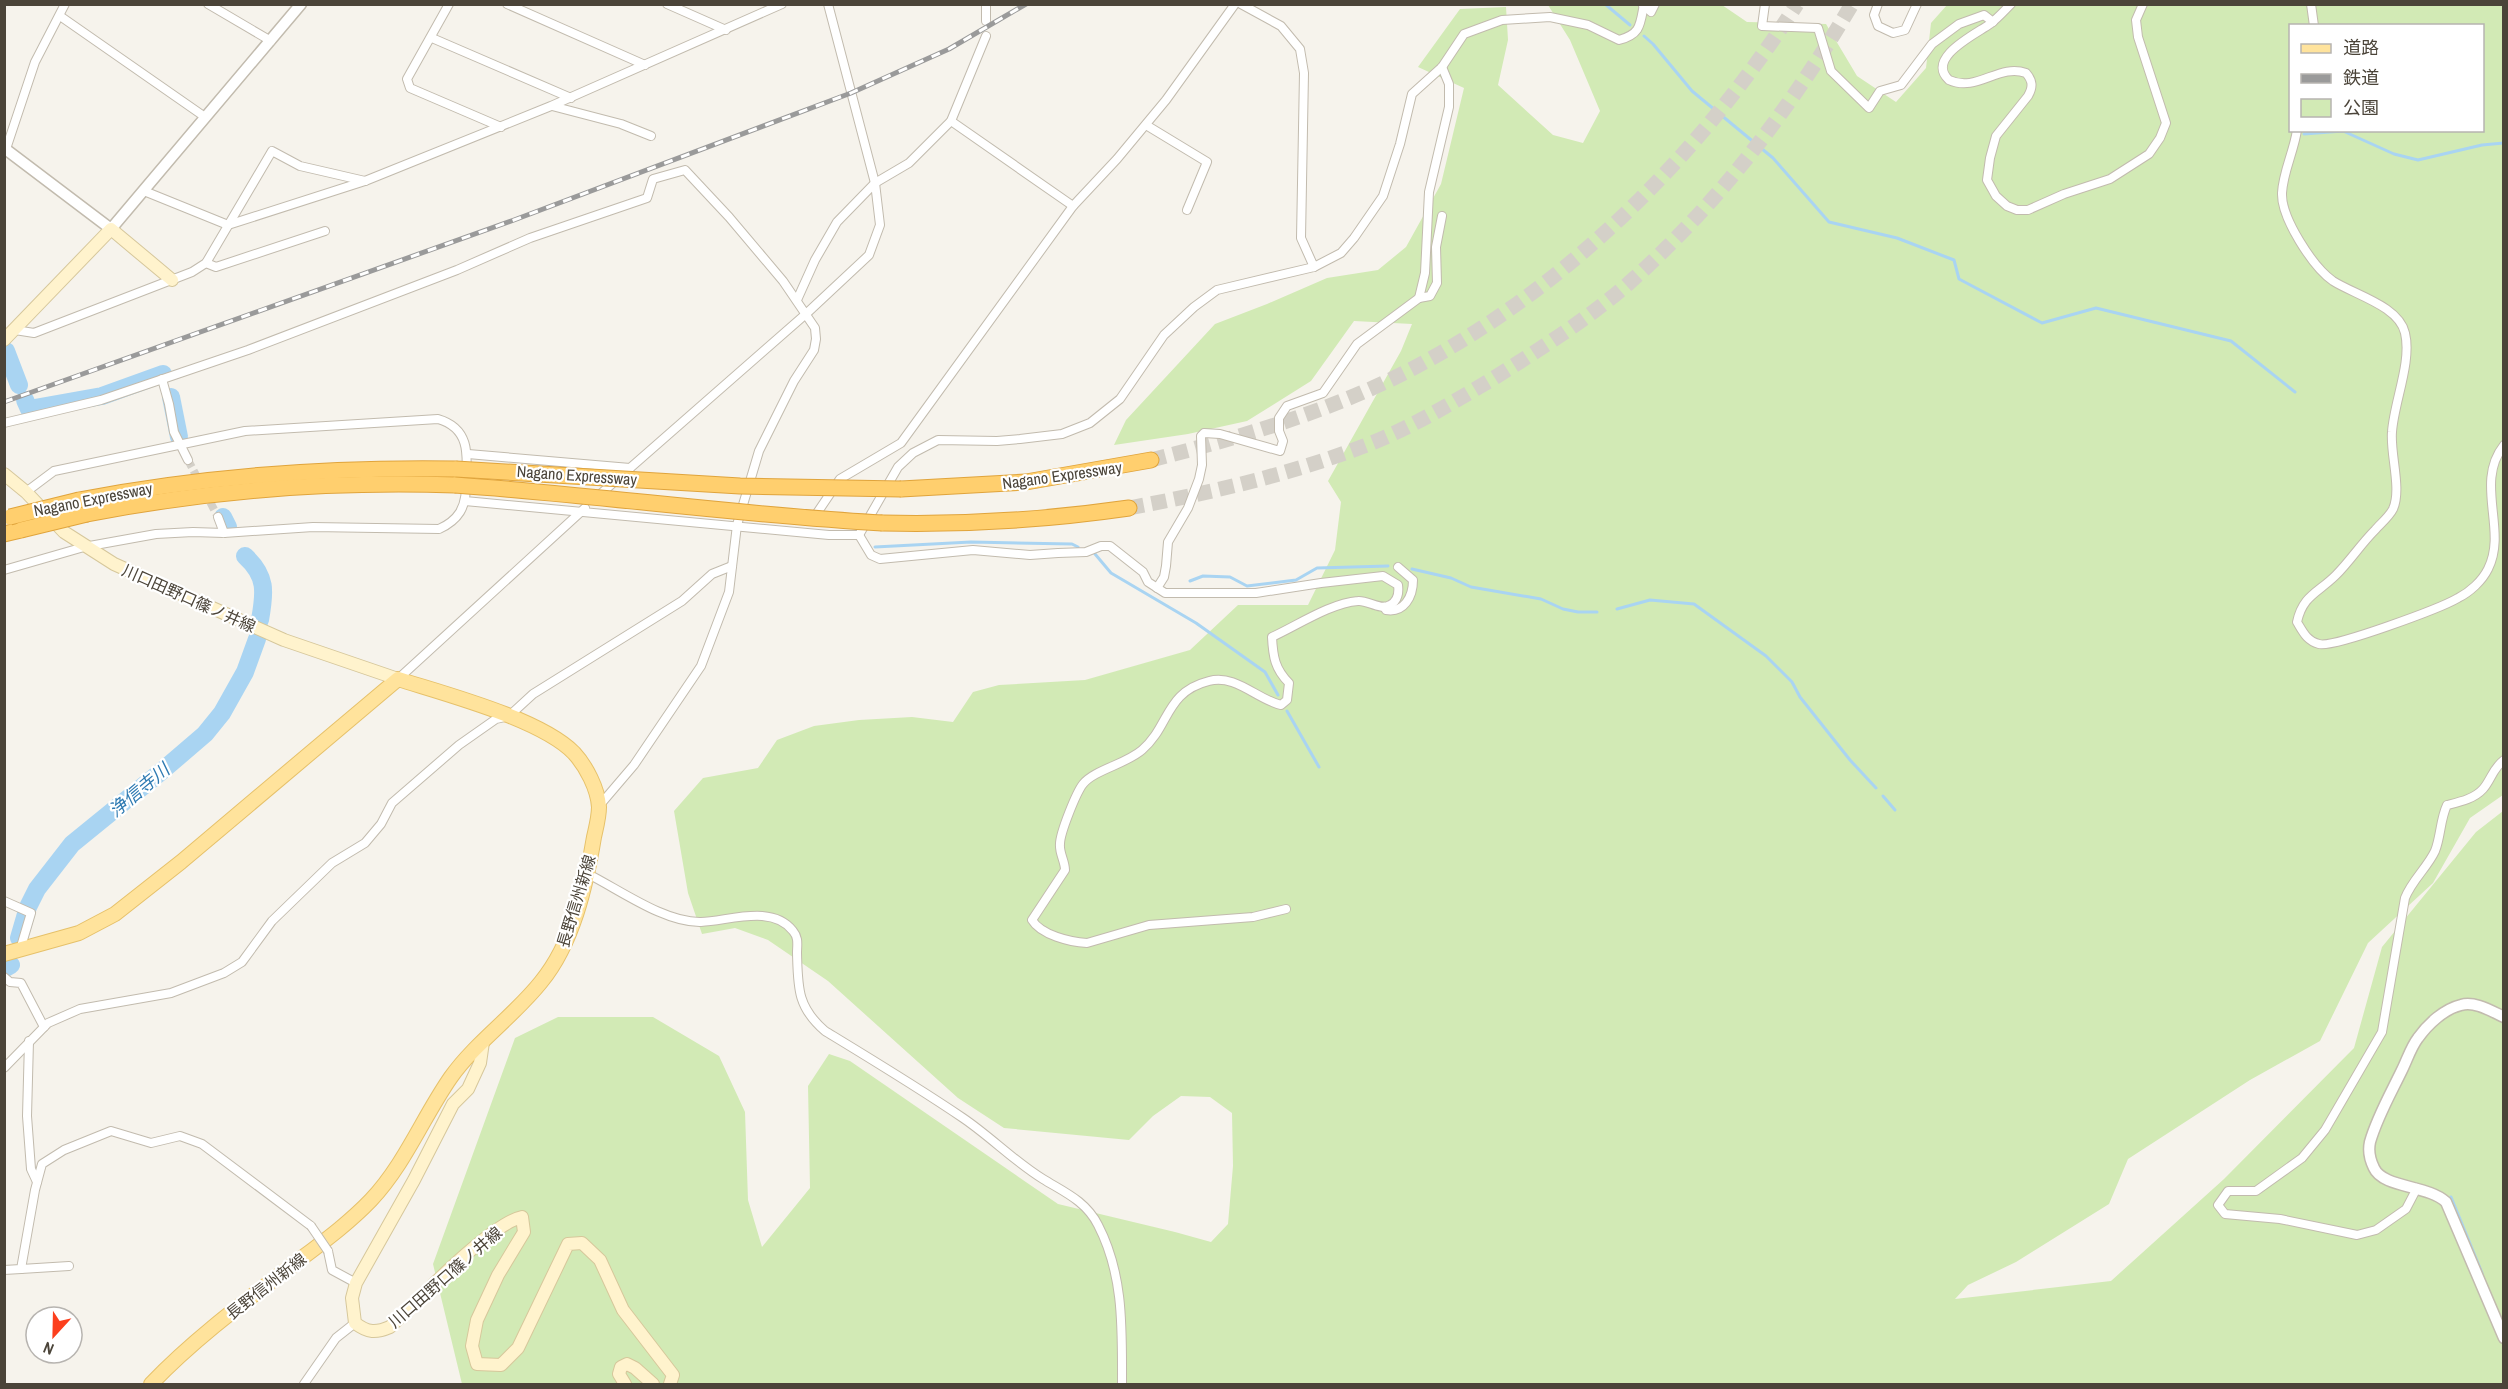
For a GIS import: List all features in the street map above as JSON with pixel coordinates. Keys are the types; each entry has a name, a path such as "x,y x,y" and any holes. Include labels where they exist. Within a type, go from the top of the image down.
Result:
{"highway":[{"name":"Nagano Expressway","path":"7,518 79,500 156,486 240,476 356,469 456,469 740,486 901,489 1026,482 1151,460"},
{"name":"Nagano Expressway","path":"4,534 87,514 159,501 281,488 366,484 455,485 567,494 765,515 882,523 1006,522 1066,517 1129,508"}],"main road":[{"path":"4,340 111,229 172,280"},
{"name":"川口田野口篠ノ井線","path":"4,474 26,492 64,532 84,547 114,564 284,640 398,679"},
{"path":"4,954 79,933 115,914 181,862 398,679"},
{"name":"長野信州新線","path":"151,1384 178,1356 344,1225 371,1200 395,1170 451,1077 540,984 557,961 588,874 599,806 592,784 574,753 561,742 508,716 398,679"},
{"path":"355,1323 352,1298 356,1282 453,1104 468,1089 480,1063 483,1042"},
{"name":"川口田野口篠ノ井線","path":"355,1323 363,1329 376,1333 390,1327 459,1262 510,1220 522,1217 524,1232 498,1275 477,1320 472,1346 477,1364 501,1365 518,1348 568,1244 582,1243 600,1260 623,1310 673,1375 670,1384"},
{"path":"625,1384 619,1374 621,1367 627,1364 635,1368 652,1384"}],"street":[{"path":"65,4 35,62 5,148 111,229 301,4"},
{"path":"208,4 271,41"},
{"path":"449,4 407,79 410,88 501,127"},
{"path":"507,4 645,65"},
{"path":"667,4 726,30"},
{"path":"144,191 228,225 365,181 501,127 782,4"},
{"path":"398,679 582,510 807,313 869,255 880,225 875,183 828,4"},
{"path":"986,21 987,4"},
{"path":"804,532 840,479 901,442 1073,206 1146,125 1235,4"},
{"path":"1241,4 1281,26 1300,49 1304,73 1301,238 1314,267"},
{"path":"1644,5 1651,12 1655,4"},
{"path":"1765,4 1762,26 1818,28 1831,71 1869,108 1880,91 1901,85 1932,44 1959,24 1984,15 1993,22"},
{"path":"1878,4 1874,15 1878,26 1893,33 1905,30 1917,4"},
{"path":"2011,4 1993,22 1954,48 1944,62 1943,68 1949,80 1963,85 2010,70 2026,73 2031,79 2032,89 2028,96 1996,136 1987,180 1996,196 2007,206 2017,210 2028,210 2064,194 2110,179 2149,154 2160,138 2166,123 2138,37 2136,20 2143,4"},
{"path":"2311,4 2314,24"},
{"path":"859,535 898,467 913,453 938,440 1020,439 1062,434 1090,423 1120,399 1164,335 1217,290 1314,267 1341,253 1383,196 1400,144 1412,94 1442,67 1464,34 1502,20 1550,17 1588,25 1618,40 1628,38 1639,30 1644,5"},
{"path":"60,16 205,117"},
{"path":"797,300 815,260 837,222 875,183 909,163 951,121 986,36"},
{"path":"432,38 571,98"},
{"path":"1419,298 1425,273 1429,192 1449,106 1449,84 1442,67"},
{"path":"551,106 621,124 651,135"},
{"path":"951,121 1073,206"},
{"path":"1146,125 1207,162 1187,210"},
{"path":"2296,132 2282,193 2283,207 2289,222 2300,243 2331,280 2356,295 2391,311 2401,322 2405,333 2406,351 2392,432 2395,485 2393,510 2336,575 2311,594 2300,609 2297,622 2308,639 2321,645 2372,632 2459,598 2476,585 2488,569 2495,548 2490,478 2494,462 2504,445"},
{"path":"15,330 34,333 192,273 206,263 272,151 300,166 365,181"},
{"path":"4,423 101,400 348,313 530,238 647,198 653,179 685,170 729,217 797,300 815,328 816,339 814,350 794,381 759,451 737,525 729,592 701,666 634,765 599,806"},
{"path":"1157,588 1167,566 1168,542 1188,508 1199,480 1202,465 1201,436 1204,433 1220,434 1280,452 1283,441 1279,431 1279,418 1287,406 1323,393 1356,344 1419,298 1430,296 1437,283 1436,247 1442,216"},
{"path":"206,263 216,267 325,231"},
{"path":"162,379 174,432 188,460"},
{"path":"4,570 84,547 156,534 224,533 313,527 439,529 449,524 459,514 465,501 468,454 459,432 453,425 438,419 245,431 54,471 26,492"},
{"path":"468,454 630,468"},
{"path":"465,501 859,535"},
{"path":"218,517 224,533"},
{"path":"859,535 872,555 880,559 974,550 1030,555 1086,552 1101,546 1110,546 1143,572 1148,582 1165,593 1256,593 1383,576 1398,585 1397,598 1390,606 1362,600 1344,603 1272,637 1273,658 1280,673 1289,683 1287,700 1281,705 1269,702 1232,681 1211,680 1177,698 1158,732 1143,750 1082,785 1059,844 1065,870 1032,920 1039,928 1053,934 1076,942 1087,942 1149,925 1253,917 1286,909"},
{"path":"4,1068 48,1023 80,1009 171,993 224,973 242,962 272,921 332,862 365,843 381,824 392,803 482,728 495,719 508,716 533,694 682,601 712,574 732,566"},
{"path":"1384,606 1386,610 1400,610 1408,600 1413,580 1398,567"},
{"path":"2417,1188 2406,1209 2376,1230 2357,1235 2280,1219 2225,1214 2218,1205 2228,1191 2256,1191 2302,1158 2325,1130 2382,1032 2405,898 2411,883 2435,850 2442,815 2447,805 2467,799 2482,790 2498,765 2504,760"},
{"path":"588,874 645,906 688,921 759,917 787,925 797,939 797,985 811,1019 825,1031 964,1119 1042,1179 1079,1201 1097,1223 1113,1259 1120,1292 1122,1384"},
{"path":"4,901 31,914 20,950"},
{"path":"5,978 10,982 21,983 44,1027"},
{"path":"2504,1017 2474,1005 2463,1004 2454,1007 2432,1022 2416,1040 2370,1143 2369,1157 2375,1171 2385,1179 2438,1194 2446,1202 2504,1338"},
{"path":"30,1041 27,1116 31,1169 37,1183"},
{"path":"21,1269 42,1164 64,1149 111,1131 152,1143 180,1137 202,1144 311,1226 328,1251 332,1270 356,1282"},
{"path":"4,1270 69,1266"},
{"path":"304,1384 336,1338 355,1323"}],"green space":[{"path":"1548,5 1722,5 1747,22 1826,24 1857,76 1896,102 1926,68 1931,23 1947,5 2503,5 2503,795 2470,818 2433,883 2368,943 2320,1041 2250,1080 2128,1159 2109,1204 2016,1262 1968,1285 1955,1299 2111,1281 2224,1179 2354,1048 2382,947 2476,832 2503,811 2503,1384 462,1384 433,1264 515,1038 558,1017 653,1017 719,1056 745,1112 748,1200 762,1247 810,1188 808,1086 829,1054 850,1061 1058,1204 1211,1242 1228,1224 1233,1166 1232,1113 1210,1097 1181,1096 1153,1116 1129,1140 1004,1128 958,1098 828,981 768,940 735,928 702,934 688,893 674,811 703,778 758,768 777,740 814,726 859,720 912,717 953,722 973,692 999,685 1085,680 1190,650 1238,605 1308,605 1335,550 1341,502 1328,481 1401,351 1412,324 1354,321 1311,381 1247,421 1188,434 1114,445 1126,420 1215,324 1327,278 1378,270 1406,247 1441,184 1464,88 1418,67 1460,9 1506,7 1508,40 1498,85 1553,135 1583,143 1600,111 1570,40"}],"waterway":[{"path":"1605,4 1630,25"},
{"path":"1644,36 1692,91 1773,158 1829,222 1897,238 1954,260 1959,279 2042,323 2096,308 2231,341 2295,392"},
{"path":"2304,134 2330,132"},
{"path":"2345,132 2394,154 2418,160 2482,145 2504,143"},
{"name":"浄信寺川","path":"6,351 19,385"},
{"name":"浄信寺川","path":"25,400 29,409 102,396 163,374"},
{"name":"浄信寺川","path":"171,397 179,437"},
{"name":"浄信寺川","path":"223,517 228,527"},
{"path":"875,547 971,542 1072,544 1078,547"},
{"path":"1095,554 1111,573 1196,623 1265,672 1278,695"},
{"name":"浄信寺川","path":"245,556 257,570 263,585 260,620"},
{"path":"1190,581 1203,576 1230,577 1247,586 1296,580 1317,568 1388,566"},
{"path":"1412,569 1451,578 1471,587 1541,599 1563,609 1597,612"},
{"path":"1617,609 1650,600 1694,604 1766,656 1792,682 1800,697 1850,760 1876,788"},
{"name":"浄信寺川","path":"19,938 28,907 37,889 72,844 205,734 222,713 245,672 257,639"},
{"path":"1287,711 1319,767"},
{"path":"1883,796 1895,810"},
{"name":"浄信寺川","path":"4,969 11,965"},
{"path":"2451,1197 2482,1273"}],"tunnel":[{"path":"1151,460 1280,423 1374,387 1463,340 1520,302 1574,260 1672,166 1759,60 1797,4"},
{"path":"1129,508 1248,482 1306,466 1364,446 1414,424 1446,406 1563,333 1629,283 1662,252 1723,187 1778,117 1829,43 1852,4"},
{"path":"188,460 218,517"}],"railway":[{"path":"4,402 514,220 851,93 949,49 1026,4"}]}
